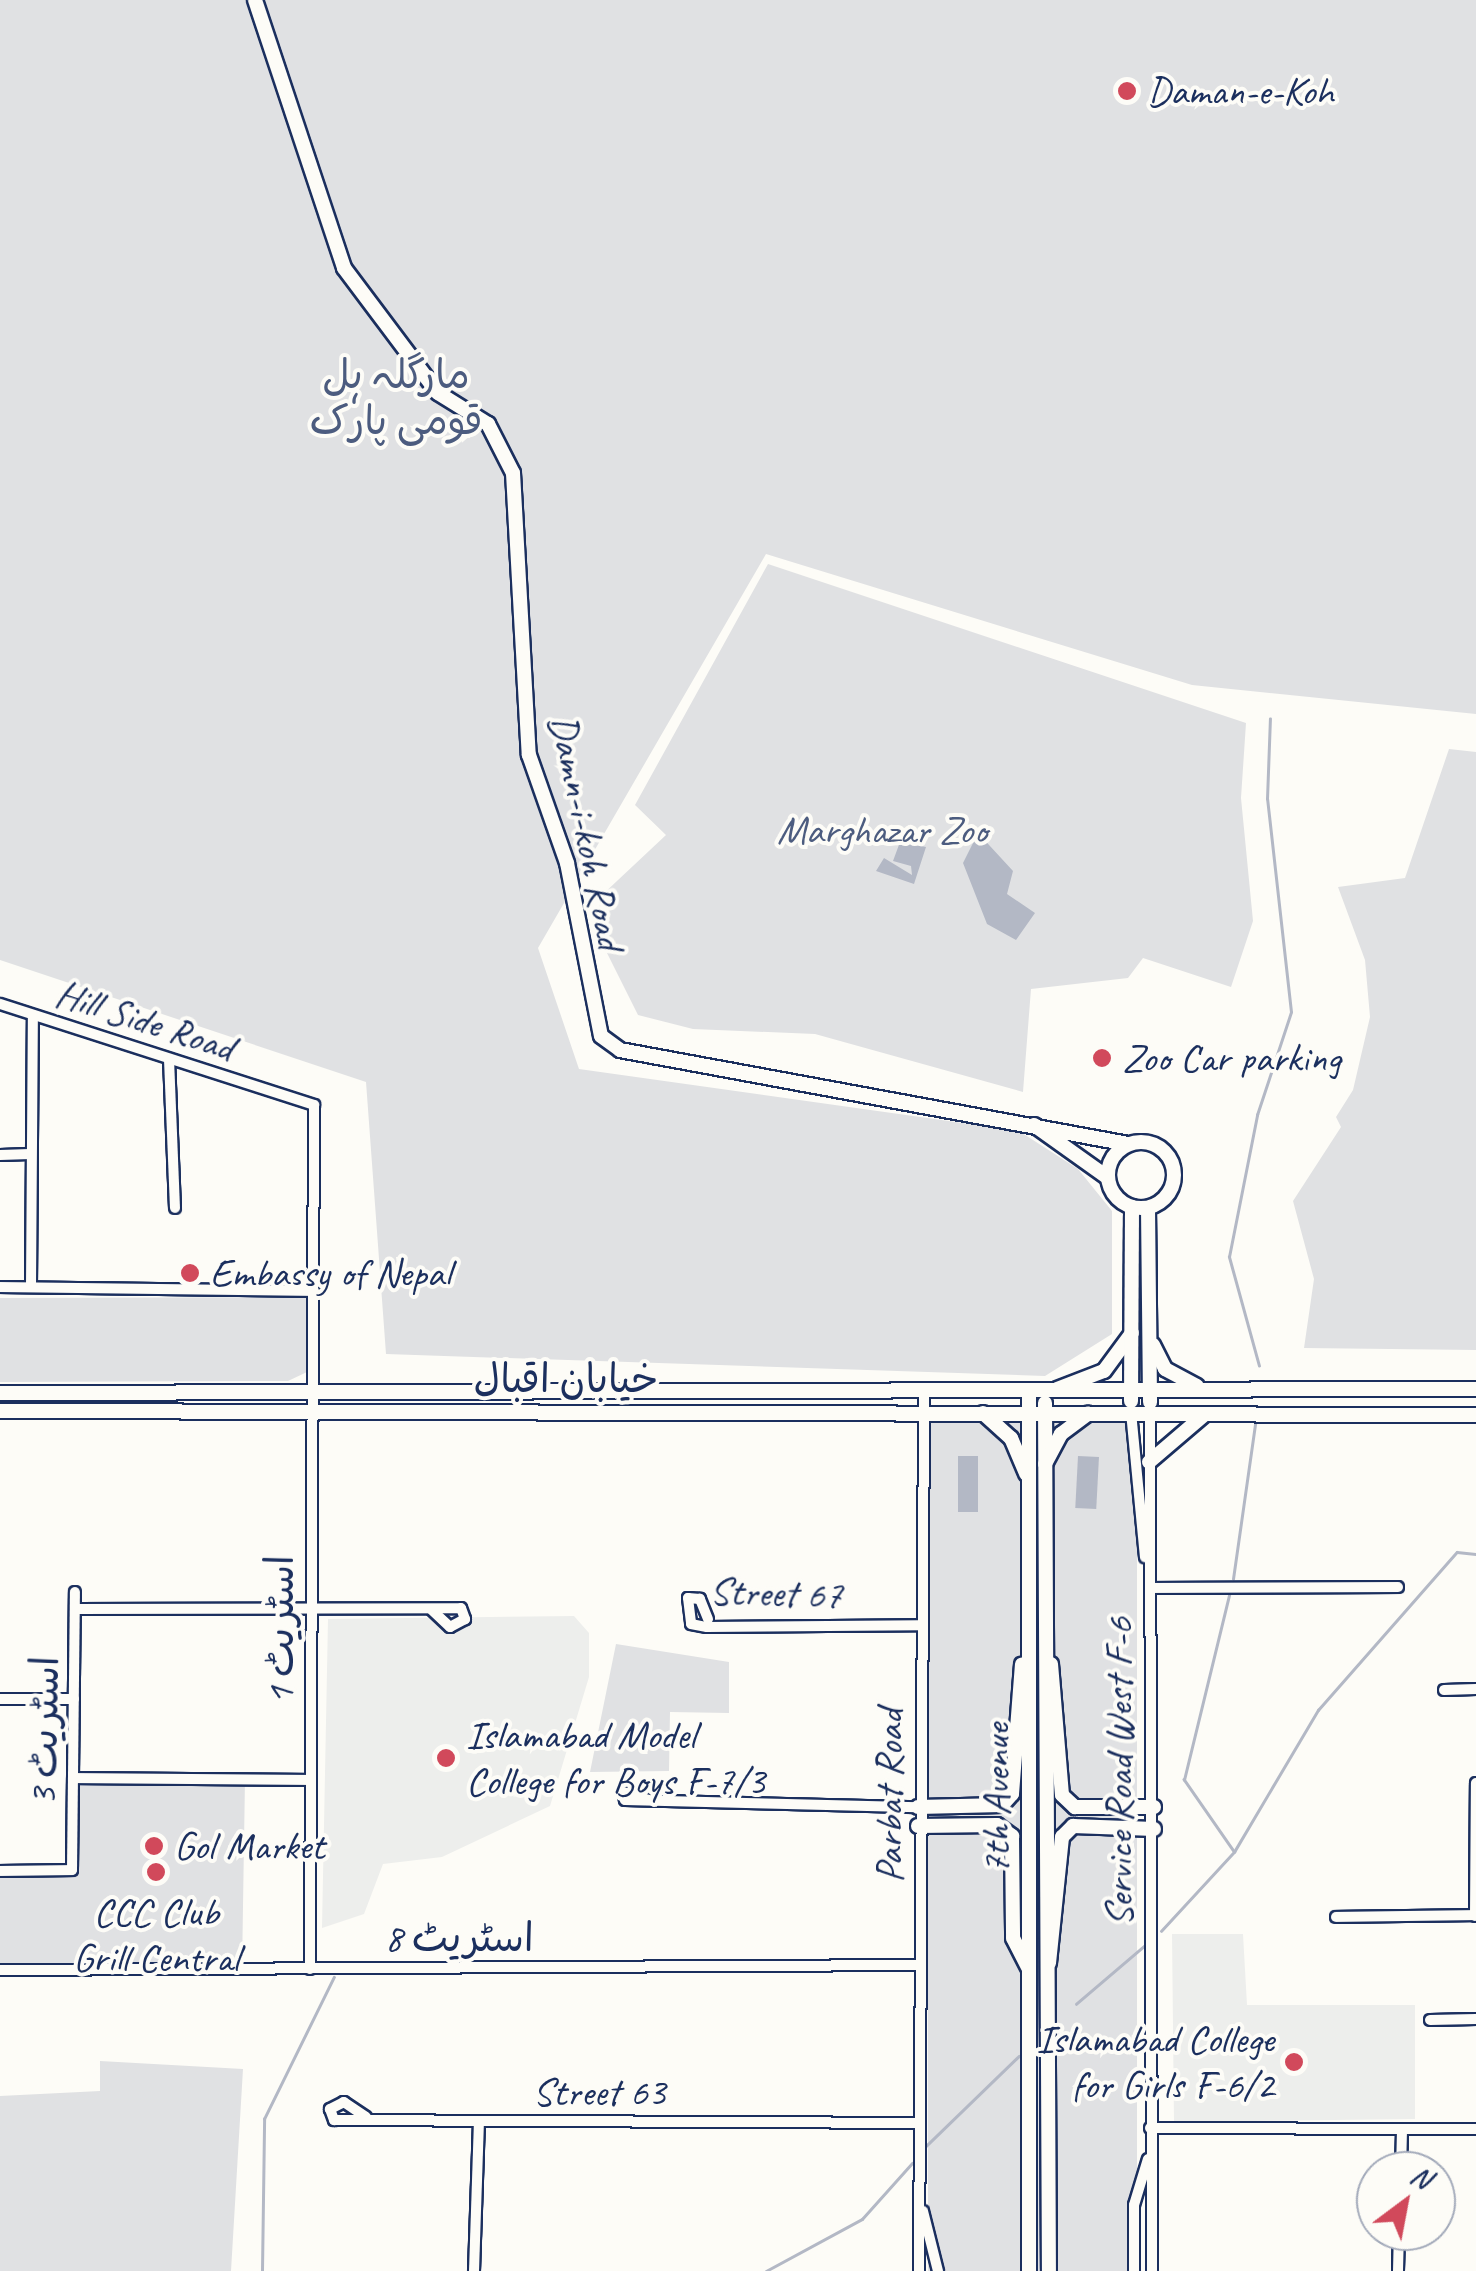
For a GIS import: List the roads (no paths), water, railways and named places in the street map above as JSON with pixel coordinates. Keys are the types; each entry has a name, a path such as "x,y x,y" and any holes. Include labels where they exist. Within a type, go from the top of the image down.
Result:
{"main road":[{"name":"Damn-i-koh Road","path":"255,0 344,268 438,393 488,424 513,473 529,755 567,863 602,1036 620,1050 1029,1122 1128,1144"},
{"path":"1029,1122 1107,1176 1140,1208 1150,1393"},
{"path":"1107,1176 1128,1144 1155,1144 1172,1163 1167,1196 1140,1208"},
{"path":"1131,1412 1140,1208"},
{"path":"1148,1330 1165,1369 1208,1390"},
{"path":"1037,1394 1104,1372 1132,1333"},
{"name":"خیابان اقبال","path":"0,1393 1037,1394 1476,1389"},
{"name":"Service Road West F-6","path":"1150,1393 1150,1412"},
{"name":"7th Avenue","path":"1030,2271 1046,1639 1044,1467 1037,1394"},
{"name":"خیابان اقبال","path":"0,1411 1240,1411 1476,1415"},
{"path":"1149,1462 1188,1421 1214,1411"},
{"name":"7th Avenue","path":"1038,1412 1030,1484 1028,1642 1049,2271"},
{"path":"983,1413 1012,1438 1030,1484"},
{"path":"1044,1467 1060,1434 1089,1414"},
{"path":"1046,1639 1060,1702 1062,1795 1074,1806 1154,1807"},
{"path":"918,1808 1002,1805 1012,1794 1014,1696 1028,1642"},
{"path":"918,1826 997,1825 1012,1836 1013,1938 1038,1972 1057,1940 1062,1837 1073,1826 1154,1828"}],"street":[{"name":"Hill Side Road","path":"0,1004 314,1105 314,1291"},
{"path":"31,1286 33,1015"},
{"path":"169,1059 175,1208"},
{"path":"0,1155 30,1154"},
{"path":"0,1286 314,1291"},
{"name":"اسٹریٹ 1","path":"310,1970 309,1614 314,1291"},
{"name":"Parbat Road","path":"919,2271 919,1625 924,1391"},
{"path":"1131,1412 1134,1504 1150,1588 1398,1586"},
{"name":"Service Road West F-6","path":"1150,1412 1154,1807 1152,2271"},
{"name":"اسٹریٹ 3","path":"0,1871 72,1870 75,1592"},
{"name":"Street 67","path":"708,1619 700,1599 688,1598 691,1624 707,1628 919,1625"},
{"path":"75,1609 309,1614 460,1608 465,1620 450,1627 432,1610"},
{"path":"1444,1690 1476,1690"},
{"path":"0,1699 74,1699"},
{"path":"73,1778 310,1780"},
{"path":"1336,1917 1476,1916 1476,1783"},
{"path":"649,1800 623,1792 625,1800 918,1808"},
{"name":"اسٹریٹ 8","path":"0,1970 919,1964"},
{"path":"1430,2020 1476,2019"},
{"name":"Street 63","path":"366,2117 344,2102 330,2108 334,2120 919,2123"},
{"path":"474,2271 479,2121"},
{"path":"1150,2128 1476,2128"},
{"path":"1402,2131 1402,2151"},
{"name":"Service Road West F-6","path":"1134,2271 1134,2206 1151,2150"},
{"name":"Parbat Road","path":"919,2201 938,2271"}],"waterway":[{"path":"1259,1366 1229,1257 1257,1115 1291,1012 1267,799 1270,719"},
{"path":"1233,1579 1256,1418"},
{"path":"1234,1852 1318,1710 1457,1552 1476,1554"},
{"path":"1161,1931 1234,1852 1184,1780 1229,1595"},
{"path":"1076,2004 1144,1946"},
{"path":"262,2271 264,2119 334,1977"},
{"path":"926,2146 1019,2056"},
{"path":"766,2271 862,2219 912,2163"}],"place":[{"name":"Daman-e-Koh","path":"1127,91"},
{"name":"Zoo Car parking","path":"1102,1058"},
{"name":"Embassy of Nepal","path":"190,1273"},
{"name":"Islamabad Model College for Boys F-7/3","path":"446,1758"},
{"name":"Gol Market","path":"154,1846"},
{"name":"CCC Club Grill Central","path":"156,1872"},
{"name":"Islamabad College for Girls F-6/2","path":"1294,2062"}],"park label":[{"name":"مارگلہ ہل قومی پارک","path":"396,398"},
{"name":"Marghazar Zoo","path":"882,830"}]}
